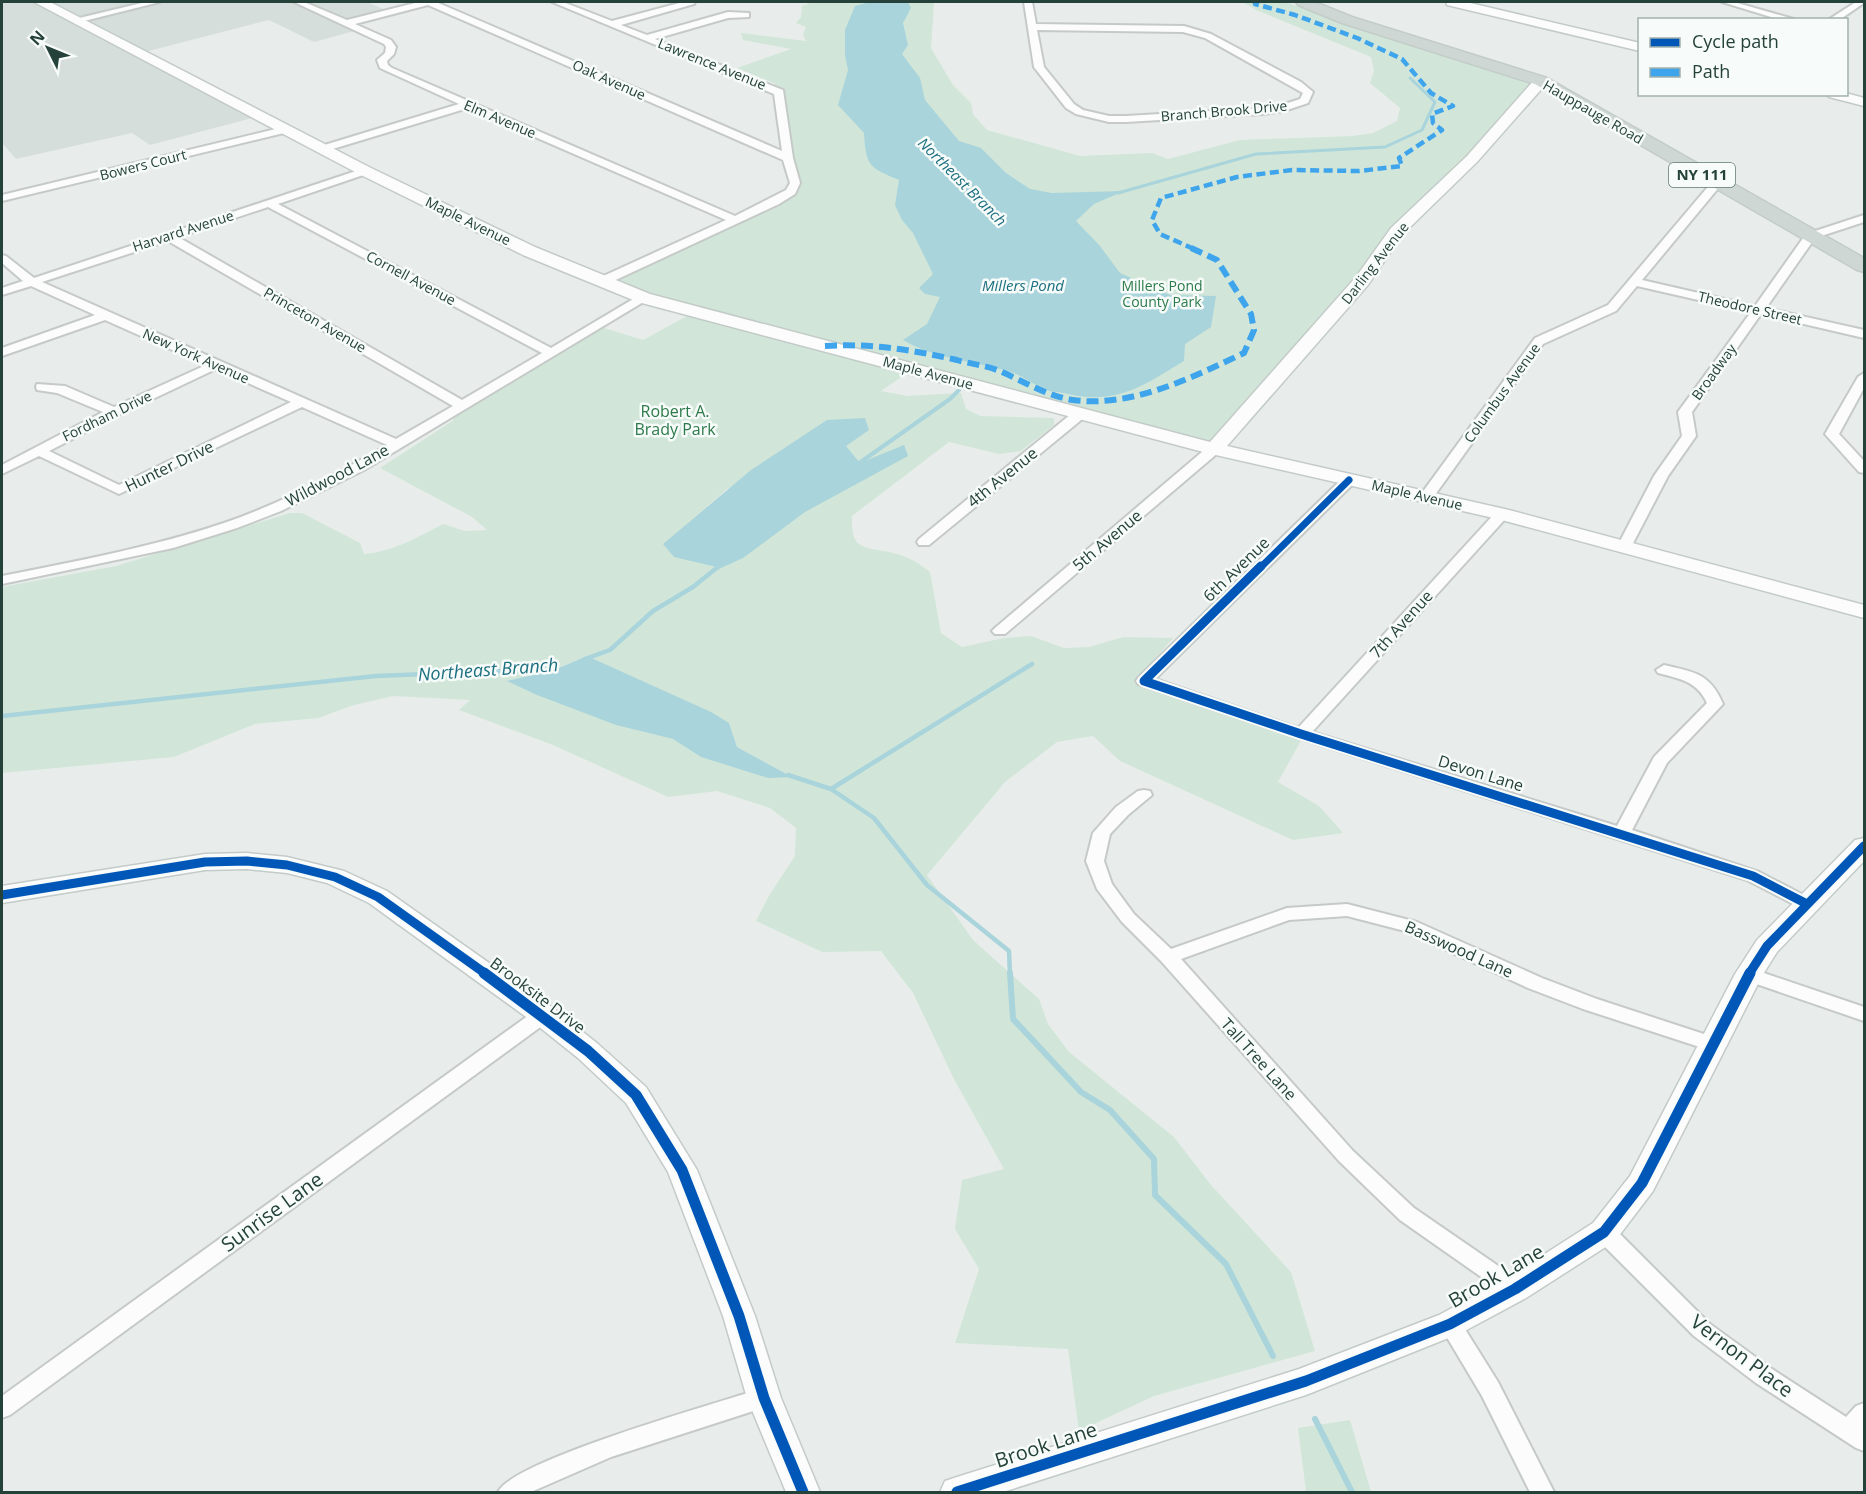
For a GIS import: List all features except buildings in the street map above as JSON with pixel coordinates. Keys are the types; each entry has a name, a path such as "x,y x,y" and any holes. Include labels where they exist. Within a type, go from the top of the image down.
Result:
{"main road":[{"name":"Hauppauge Road","path":"1303,2 1347,20 1541,81 1716,184 1864,266"}],"street":[{"name":"Maple Avenue","path":"41,2 365,171 529,251 644,298 1214,449 1502,514 1864,612"},
{"path":"76,20 156,2"},
{"name":"Elm Avenue","path":"298,2 388,42 391,48 389,54 382,60 383,66 389,70 734,220"},
{"path":"347,23 429,2"},
{"name":"Oak Avenue","path":"429,2 788,158"},
{"name":"Lawrence Avenue","path":"556,2 779,92 788,158 795,183 791,192 603,281"},
{"path":"613,24 692,2"},
{"path":"1028,2 1032,27"},
{"path":"1452,2 1638,47"},
{"path":"1726,2 1786,18"},
{"path":"1835,18 1860,2"},
{"path":"648,38 728,15 746,15"},
{"name":"Branch Brook Drive","path":"1032,27 1191,30 1208,36 1298,84 1308,92 1304,101 1284,108 1262,111 1126,119 1094,117 1070,106 1039,67 1032,27"},
{"name":"Darling Avenue","path":"1214,449 1320,331 1362,280 1397,231 1472,159 1541,81"},
{"path":"1842,96 1864,102"},
{"path":"322,149 467,105"},
{"name":"Bowers Court","path":"2,198 284,130"},
{"name":"Harvard Avenue","path":"2,292 365,171"},
{"name":"Columbus Avenue","path":"1428,496 1539,341 1558,328 1589,319 1612,308 1716,184"},
{"name":"Cornell Avenue","path":"269,203 552,353"},
{"path":"1811,236 1864,218"},
{"name":"Princeton Avenue","path":"168,236 462,406"},
{"name":"Broadway","path":"1624,547 1661,476 1689,436 1685,412 1811,236"},
{"name":"New York Avenue","path":"2,258 32,282 104,316 396,444"},
{"name":"Theodore Street","path":"1636,282 1864,334"},
{"name":"Wildwood Lane","path":"2,580 113,559 215,531 310,492 462,406 644,298"},
{"path":"2,352 104,316"},
{"name":"Fordham Drive","path":"2,470 114,412 215,365"},
{"path":"1864,377 1832,434 1864,469"},
{"path":"42,387 60,390 114,412"},
{"name":"Hunter Drive","path":"38,451 119,490 300,403"},
{"name":"4th Avenue","path":"924,542 1081,413"},
{"name":"5th Avenue","path":"1000,631 1214,449"},
{"name":"6th Avenue","path":"1144,681 1349,480"},
{"name":"7th Avenue","path":"1301,734 1502,514"},
{"path":"1622,832 1660,761 1715,704 1710,689 1700,680 1664,670"},
{"name":"Devon Lane","path":"1144,681 1301,734 1622,832 1753,876 1807,904"},
{"name":"Tall Tree Lane","path":"1144,795 1122,811 1102,833 1095,861 1103,885 1128,918 1168,957 1346,1156 1400,1207 1515,1289"},
{"name":"Brook Lane","path":"957,1492 1306,1381 1450,1324 1515,1289 1604,1232 1642,1183 1712,1044 1749,974 1767,946 1862,852"},
{"name":"Brooksite Drive","path":"2,895 205,862 247,861 287,865 335,878 378,897 543,1015 588,1051 636,1095 682,1170 739,1316 764,1398 803,1492"},
{"name":"Basswood Lane","path":"1168,957 1287,914 1347,910 1412,926 1535,983 1590,1004 1712,1044"},
{"path":"1749,974 1864,1014"},
{"name":"Sunrise Lane","path":"2,1408 543,1015"},
{"name":"Vernon Place","path":"1604,1232 1702,1330 1764,1376 1856,1436"},
{"path":"1450,1324 1490,1389 1542,1492"},
{"path":"510,1492 535,1478 585,1456 764,1398"},
{"path":"1856,1436 1864,1413"}],"shaded area":[{"path":"2,2 367,2 388,11 348,22 362,29 314,42 269,20 141,53 260,116 150,145 132,133 16,159 2,143"}],"green space":[{"name":"Millers Pond County Park","path":"812,2 934,2 931,48 953,85 971,103 973,114 987,130 1080,156 1152,153 1168,159 1240,140 1352,136 1373,133 1397,121 1400,108 1370,83 1374,71 1371,57 1256,10 1243,2 1286,2 1375,35 1467,60 1531,81 1518,100 1479,140 1481,141 1394,230 1228,424 1209,442 650,296 614,280 796,193 799,183 783,93 774,83 737,68 791,49 743,40 741,33 806,41 803,35 806,27 796,23 801,17 802,6"},
{"name":"Robert A. Brady Park","path":"691,314 907,373 881,391 908,396 961,393 966,409 981,416 1054,418 1054,425 1021,451 999,454 949,442 852,516 852,528 857,542 868,548 903,556 930,572 941,633 962,647 1004,638 1031,636 1064,648 1089,647 1123,637 1173,638 1134,683 1303,737 1278,782 1319,806 1343,833 1293,840 1120,761 1093,736 1057,742 1005,782 927,875 973,940 1039,999 1048,1024 1069,1052 1174,1137 1211,1185 1291,1272 1315,1351 1154,1396 1079,1431 1068,1349 955,1343 979,1269 955,1229 962,1180 1004,1169 954,1079 913,993 881,951 822,952 756,921 770,894 795,856 796,828 770,808 717,791 668,797 553,745 459,710 470,700 393,696 354,705 318,718 255,724 174,757 2,773 2,587 116,566 290,513 302,513 360,543 364,554 395,547 443,524 465,531 487,530 472,517 380,468 454,420 451,418 601,327 643,340","holes":["749,476 674,557 664,544 727,489","587,656 729,723 737,747 790,776 701,757 674,739 640,731 508,681 554,670"]},
{"path":"1350,1420 1371,1492 1306,1492 1298,1428"}],"water":[{"name":"Millers Pond","path":"870,2 908,2 911,8 903,23 908,45 902,54 920,78 925,100 959,141 981,148 1006,173 1030,189 1052,193 1124,191 1094,204 1076,221 1100,246 1120,273 1170,295 1216,296 1211,327 1185,344 1184,361 1129,391 1101,397 1085,397 1044,389 1009,371 940,355 903,340 927,324 940,297 925,294 919,288 933,274 913,233 902,220 895,205 899,180 881,172 871,164 866,153 864,133 838,105 848,70 845,55 845,30 855,6"},
{"path":"865,418 869,430 846,446 860,463 904,445 908,456 805,512 743,558 721,568 674,557 663,544 751,470 827,420"},
{"path":"587,656 711,712 729,723 737,747 792,777 768,778 701,757 673,739 616,725 507,681 554,670"}],"waterway":[{"path":"1118,193 1256,154 1385,147 1422,130 1435,102 1410,78"},
{"name":"Northeast Branch","path":"855,466 950,399 959,390"},
{"name":"Northeast Branch","path":"585,659 610,650 653,611 693,587 719,566"},
{"path":"831,789 1032,664"},
{"name":"Northeast Branch","path":"2,716 376,676 557,669"},
{"path":"788,775 831,789"},
{"path":"831,789 874,818 927,885 1009,951 1010,974"},
{"path":"1010,973 1013,1019 1081,1092 1110,1110 1154,1159 1155,1195 1226,1264 1273,1356"},
{"path":"1315,1419 1352,1492"}],"marked path":[{"path":"825,346 859,344 889,346 918,352 987,367 1062,398 1085,401 1127,397 1167,386 1244,353 1254,330 1251,314 1217,260 1160,234 1152,220 1161,198 1237,177 1292,170 1359,171 1402,166 1399,158 1442,130 1433,123 1432,114 1453,106 1431,93 1402,59 1357,38 1295,15 1255,4 1255,2"}],"cycle path":[{"path":"1349,480 1144,681 1301,734 1753,876 1807,904"},
{"path":"957,1492 1306,1381 1450,1324 1515,1289 1604,1232 1642,1183 1712,1044 1749,974 1767,946 1864,846"},
{"path":"2,895 205,862 247,861 287,865 335,877 378,897 543,1015 588,1051 636,1095 682,1170 739,1316 764,1398 803,1492"}]}
